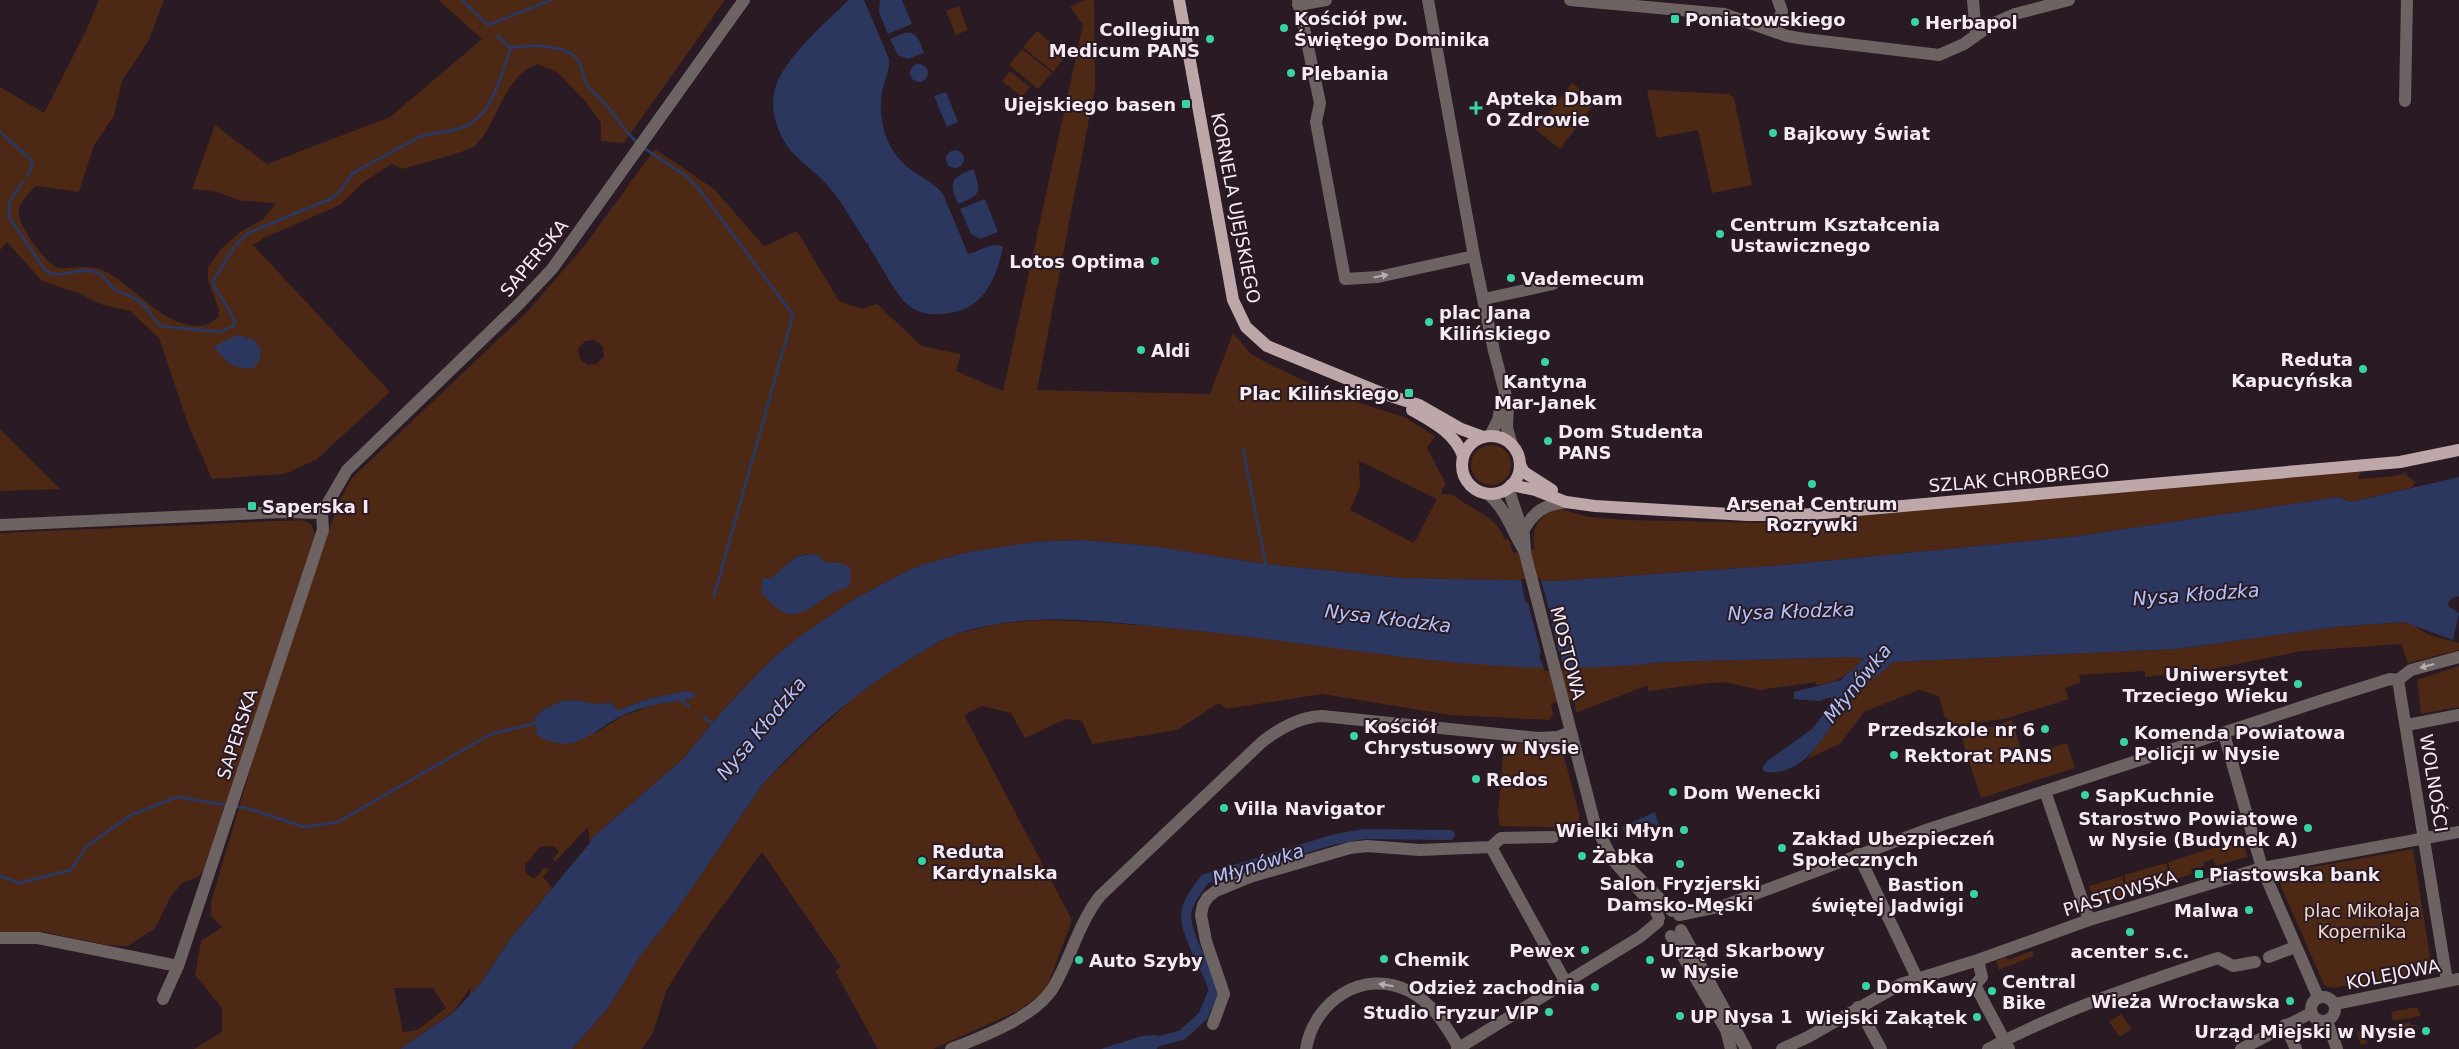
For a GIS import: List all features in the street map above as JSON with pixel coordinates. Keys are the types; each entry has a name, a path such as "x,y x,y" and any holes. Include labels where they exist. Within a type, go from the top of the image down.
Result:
{"main road":[{"name":"KORNELA UJEJSKIEGO","path":"1179,0 1233,300 1240,318 1252,334 1267,346 1384,394 1419,404 1461,429 1486,437"},
{"name":"KORNELA UJEJSKIEGO","path":"1384,394 1444,429 1460,448 1463,456"},
{"path":"1486,437 1502,438 1512,445 1518,454 1520,465 1518,476 1509,487 1488,494 1479,491 1466,479 1463,472 1463,456 1469,446 1486,437"},
{"name":"SZLAK CHROBREGO","path":"1509,487 1535,490 1566,502 1582,504 1748,515 1810,515 2400,462 2459,450"},
{"name":"SZLAK CHROBREGO","path":"1520,465 1524,472 1544,486 1582,504"}],"street":[{"name":"SAPERSKA","path":"163,1000 178,966 323,530 322,513 347,470 519,304 552,269 705,52 744,0"},
{"path":"1326,0 1298,2 1320,103 1316,122 1345,279 1356,280 1474,256"},
{"path":"1428,0 1474,256 1503,390 1508,404 1507,428 1512,445"},
{"path":"1570,0 1724,14 1775,32 1804,39 1923,55 1939,55 1954,50 1992,24 2011,16 2069,0"},
{"path":"1775,32 1782,11 1778,0"},
{"path":"1973,0 1976,35"},
{"path":"2405,101 2407,0"},
{"path":"1484,299 1553,284"},
{"path":"1486,437 1498,420 1503,390"},
{"name":"MOSTOWA","path":"1509,487 1595,825 1605,846 1670,924"},
{"name":"MOSTOWA","path":"1488,494 1501,506 1523,543"},
{"path":"1523,543 1534,514 1541,508 1566,502"},
{"path":"0,525 283,512 322,513"},
{"path":"1306,1049 1313,1026 1328,1003 1350,989 1373,983 1403,989 1421,999 1440,1017 1458,1048 1566,984 1640,937 1670,924 1711,914 1723,906 1858,854 2335,696 2390,679 2398,680 2411,670 2459,657"},
{"name":"WOLNOŚCI","path":"2398,680 2425,838 2453,980"},
{"path":"2406,725 2459,715"},
{"path":"951,1049 1011,1022 1043,1000 1052,988 1083,920 1100,896 1262,742 1288,725 1311,716 1322,716 1538,738 1558,737 1570,732"},
{"path":"2224,734 2262,868 2318,997"},
{"path":"2045,791 2090,920"},
{"name":"PIASTOWSKA","path":"1782,1049 1808,1037 1885,992 1917,978 1978,960 2090,920 2262,868 2459,832"},
{"path":"1213,1024 1224,994 1206,942 1200,915 1206,901 1216,891 1250,877 1350,848 1368,846 1420,850 1491,847 1501,838 1553,837"},
{"path":"1491,847 1566,984"},
{"path":"1858,854 1917,978"},
{"path":"1670,924 1726,1030 1731,1049"},
{"path":"1670,924 1746,1049"},
{"path":"0,938 38,938 178,966"},
{"path":"2269,957 2295,946"},
{"path":"1988,1049 2007,1045 2047,1019 2118,991 2218,958 2233,966 2254,962"},
{"path":"1978,960 1982,977 1975,985 2007,1045"},
{"name":"KOLEJOWA","path":"2335,1004 2453,980"},
{"path":"2326,996 2335,1004 2334,1014 2327,1020 2319,1021 2311,1013 2311,1006 2318,997 2326,996"},
{"path":"1858,1007 1878,1043"},
{"path":"2241,1049 2311,1013"},
{"path":"2327,1020 2337,1049"},
{"path":"2285,1025 2296,1049"},
{"name":"PIASTOWSKA","path":"1793,1049 1808,1037"}],"green space":[{"path":"99,0 164,0 149,40 122,81 114,116 94,145 79,192 36,186 22,203 19,215 24,228 34,244 46,259 57,267 89,267 102,270 126,285 164,314 177,321 190,325 205,325 218,317 219,310 208,280 208,267 222,248 240,232 263,219 276,203 242,201 214,191 192,189 215,125 267,164 390,117 482,39 438,0 725,0 624,143 601,141 601,123 586,102 558,73 538,64 517,78 491,124 476,145 453,155 402,169 392,164 365,181 340,205 266,237 253,245 390,392 316,460 284,474 212,479 188,424 159,338 130,311 103,305 78,293 42,281 7,242 0,250 0,87 44,113 85,33"},
{"path":"1085,0 1094,0 1095,88 1037,390 1210,394 1233,333 1251,354 1267,363 1337,396 1404,417 1435,436 1427,448 1446,484 1442,494 1454,495 1490,519 1501,531 1504,539 1509,540 1513,553 1535,549 1534,535 1537,524 1544,515 1556,508 1590,517 1626,520 1774,523 2352,471 2361,472 2358,479 2406,473 2407,476 2416,482 2413,485 2414,487 2351,502 2338,497 2071,537 1784,565 1556,581 1402,578 1265,564 1152,546 1082,540 1034,542 969,552 921,565 851,601 795,640 772,659 725,708 683,759 593,837 590,844 588,827 555,862 553,859 559,851 554,846 540,847 525,865 526,873 534,879 544,868 550,869 543,877 552,888 510,939 480,984 469,996 471,987 453,1012 400,1049 194,1049 222,1032 222,1008 195,975 201,941 222,927 211,916 211,902 253,760 208,865 198,877 182,883 170,898 155,928 128,946 106,945 44,932 0,932 0,533 301,520 311,524 315,535 313,576 339,502 352,478 526,313 585,245 655,149 714,189 764,246 797,231 839,301 862,309 877,304 922,346 961,354 956,371 1003,391 1083,25 1070,7","holes":["594,340 603,346 604,356 597,364 588,365 580,359 578,349 585,341","1359,461 1437,499 1414,543 1350,510 1360,487","808,554 824,562 840,563 838,589 809,609 791,615 763,578 771,578 797,556","694,698 657,704 623,716 595,733 536,728 534,718 562,701 575,700 596,704 611,703 618,710 648,699","394,988 433,988 446,1008 417,1030 403,1032"]},
{"path":"959,6 968,30 956,35 946,11"},
{"path":"1037,31 1067,55 1053,72 1023,47"},
{"path":"1022,49 1052,73 1038,89 1009,65"},
{"path":"1010,71 1030,87 1022,97 1002,81"},
{"path":"1572,83 1596,101 1560,149 1536,130"},
{"path":"1647,90 1729,94 1734,98 1752,185 1712,193 1698,130 1657,138"},
{"path":"0,429 60,489 0,491"},
{"path":"1491,445 1505,451 1511,465 1505,479 1491,485 1477,479 1471,465 1477,451"},
{"path":"1040,620 1165,627 1408,656 1518,666 1590,667 1663,662 1855,657 1864,660 1843,677 1832,682 1817,685 1815,682 1760,690 1724,682 1648,691 1648,685 1576,713 1574,699 1551,703 1553,714 1549,720 1450,715 1322,694 1226,709 1219,703 1177,730 1092,744 1082,721 1066,719 1025,738 1011,713 982,706 964,715 1072,920 1046,990 1018,1011 933,1049 878,1049 835,971 841,967 762,852 697,941 666,991 653,1033 642,1049 572,1049 608,1008 641,955 676,911 763,784 804,743 861,691 894,668 949,636 995,624"},
{"path":"2404,622 2417,625 2416,627 2429,635 2459,643 2459,650 2408,663 2401,644 2302,651 2213,669 2145,677 2145,671 2079,675 2081,682 2065,688 2069,699 2008,718 1957,726 1944,716 1939,696 1919,690 1864,712 1840,744 1807,759 1859,689 1891,662 2176,649 2335,627"},
{"path":"2459,666 2459,707 2421,714 2417,680"},
{"path":"2012,720 2023,756 2067,743 2075,768 1981,798 1961,736"},
{"path":"1504,742 1553,746 1563,753 1579,813 1579,828 1500,826 1498,815"},
{"path":"2246,838 2244,843 2247,857 2216,866 2213,859 2204,862 2204,866 2191,869 2192,874 2173,880 2168,862"},
{"name":"plac Mikołaja Kopernika","path":"2413,849 2432,970 2333,988 2324,985 2277,877 2286,872"},
{"path":"2166,863 2171,880 2129,893 2124,875"},
{"path":"2122,876 2127,894 2097,904 2089,886"},
{"path":"2032,951 2034,956 1999,970 1996,961 2006,957 2008,960"},
{"path":"2417,1007 2421,1016 2393,1021 2391,1012"},
{"path":"2121,1014 2132,1029 2120,1037 2109,1022"},
{"path":"2410,1022 2411,1025 2420,1025 2366,1036 2367,1044 2361,1045 2356,1032 2381,1027 2382,1029"}],"water":[{"path":"849,0 864,0 889,59 888,72 882,92 881,110 886,138 890,146 906,166 939,189 943,194 968,254 995,245 1003,247 996,273 984,294 966,308 953,312 930,314 910,307 892,285 869,247 869,243 867,244 834,193 821,178 796,156 779,132 773,102 774,92 782,72 809,39"},
{"path":"880,0 902,0 912,24 888,34 879,12"},
{"path":"904,33 915,36 920,42 924,53 907,59 898,55 890,39"},
{"path":"919,64 925,67 928,73 925,79 919,82 913,79 910,73 913,67"},
{"path":"946,92 958,122 947,127 934,96"},
{"path":"955,150 961,153 964,159 961,165 955,168 949,165 946,159 949,153"},
{"path":"973,169 978,183 978,192 971,198 958,204 953,191 954,182 960,175"},
{"path":"985,199 998,232 980,239 971,234 960,209"},
{"path":"238,335 254,340 261,349 260,359 255,367 236,367 226,360 214,346"},
{"name":"Nysa Kłodzka","path":"2459,477 2459,596 2452,598 2448,603 2449,607 2459,613 2453,640 2404,622 2335,627 2176,649 1892,662 1885,670 1859,689 1820,743 1809,755 1796,765 1782,771 1765,772 1762,768 1767,761 1812,729 1832,703 1831,697 1819,701 1794,699 1794,692 1841,680 1864,659 1855,657 1663,662 1601,667 1540,668 1416,658 1143,625 1087,621 1032,620 978,628 942,640 875,682 816,730 780,766 763,784 676,911 641,955 608,1008 572,1049 400,1049 454,1012 480,984 510,939 593,837 683,759 725,708 772,659 795,640 851,601 921,565 969,552 1034,542 1082,540 1152,546 1265,564 1402,578 1556,581 1784,565 2071,537 2338,497 2351,502"},
{"path":"817,554 824,562 840,563 850,567 851,582 847,588 831,594 798,614 789,614 781,611 761,592 763,578 771,578 797,556"},
{"path":"686,691 695,693 694,698 658,704 632,712 573,743 562,744 537,735 534,718 543,710 562,701 576,700 596,704 611,703 618,710 648,699"},
{"path":"1655,812 1659,826 1650,823 1646,827 1646,831 1638,835 1632,834 1628,839 1622,827"},
{"path":"1154,1035 1161,1037 1162,1045 1156,1049 1101,1049 1142,1036"}],"pier":[{"path":"1540,578 1558,650 1561,655 1563,670 1545,671 1539,656 1541,653 1528,603 1525,601 1521,579"}],"waterway":[{"path":"462,0 488,25"},
{"path":"488,25 551,0"},
{"path":"497,36 511,48"},
{"path":"23,182 9,202 9,217 45,270 56,274 86,270 96,272 116,290 140,302 160,326 220,332 233,326 235,320 214,286 213,281 234,247 248,233 332,198 340,191 353,173 419,137 456,130 472,123 481,115 494,95 511,48 527,46 548,47 574,56 579,62 588,86 639,144"},
{"path":"0,132 28,157 33,164 27,176"},
{"path":"644,148 686,176 699,189 793,315 714,596"},
{"path":"1243,449 1266,566"},
{"path":"679,699 689,706"},
{"path":"704,717 715,725"},
{"path":"234,806 250,809 304,827 338,822 491,734 536,723"},
{"path":"0,876 19,883 71,870 87,846 131,815 177,797 227,805"},
{"name":"Młynówka","path":"1130,1049 1182,1035 1203,1016 1214,990 1191,938 1186,918 1190,901 1205,879 1332,840 1364,834 1450,835"}],"place":[{"name":"Poniatowskiego","path":"1675,19"},
{"name":"Herbapol","path":"1915,22"},
{"name":"Kościół pw. Świętego Dominika","path":"1284,28"},
{"name":"Collegium Medicum PANS","path":"1210,39"},
{"name":"Plebania","path":"1291,73"},
{"name":"Ujejskiego basen","path":"1186,104"},
{"name":"Apteka Dbam O Zdrowie","path":"1476,108"},
{"name":"Bajkowy Świat","path":"1773,133"},
{"name":"Centrum Kształcenia Ustawicznego","path":"1720,234"},
{"name":"Lotos Optima","path":"1155,261"},
{"name":"Vademecum","path":"1511,278"},
{"name":"plac Jana Kilińskiego","path":"1429,322"},
{"name":"Aldi","path":"1141,350"},
{"name":"Kantyna Mar-Janek","path":"1545,362"},
{"name":"Reduta Kapucyńska","path":"2363,369"},
{"name":"Plac Kilińskiego","path":"1409,393"},
{"name":"Dom Studenta PANS","path":"1548,441"},
{"name":"Arsenał Centrum Rozrywki","path":"1812,484"},
{"name":"Saperska I","path":"252,506"},
{"name":"Uniwersytet Trzeciego Wieku","path":"2298,684"},
{"name":"Przedszkole nr 6","path":"2045,729"},
{"name":"Kościół Chrystusowy w Nysie","path":"1354,736"},
{"name":"Komenda Powiatowa Policji w Nysie","path":"2124,742"},
{"name":"Rektorat PANS","path":"1894,755"},
{"name":"Redos","path":"1476,779"},
{"name":"Dom Wenecki","path":"1673,792"},
{"name":"SapKuchnie","path":"2085,795"},
{"name":"Villa Navigator","path":"1224,808"},
{"name":"Starostwo Powiatowe w Nysie (Budynek A)","path":"2308,828"},
{"name":"Wielki Młyn","path":"1684,830"},
{"name":"Zakład Ubezpieczeń Społecznych","path":"1782,848"},
{"name":"Żabka","path":"1582,856"},
{"name":"Reduta Kardynalska","path":"922,861"},
{"name":"Salon Fryzjerski Damsko-Męski","path":"1680,864"},
{"name":"Piastowska bank","path":"2199,874"},
{"name":"Bastion świętej Jadwigi","path":"1974,894"},
{"name":"Malwa","path":"2249,910"},
{"name":"acenter s.c.","path":"2130,932"},
{"name":"Pewex","path":"1585,950"},
{"name":"Chemik","path":"1384,959"},
{"name":"Auto Szyby","path":"1079,960"},
{"name":"Urząd Skarbowy w Nysie","path":"1650,960"},
{"name":"DomKawy","path":"1866,986"},
{"name":"Odzież zachodnia","path":"1595,987"},
{"name":"Central Bike","path":"1992,991"},
{"name":"Wieża Wrocławska","path":"2290,1001"},
{"name":"Studio Fryzur VIP","path":"1549,1012"},
{"name":"UP Nysa 1","path":"1680,1016"},
{"name":"Wiejski Zakątek","path":"1977,1017"},
{"name":"Urząd Miejski w Nysie","path":"2426,1031"}]}
